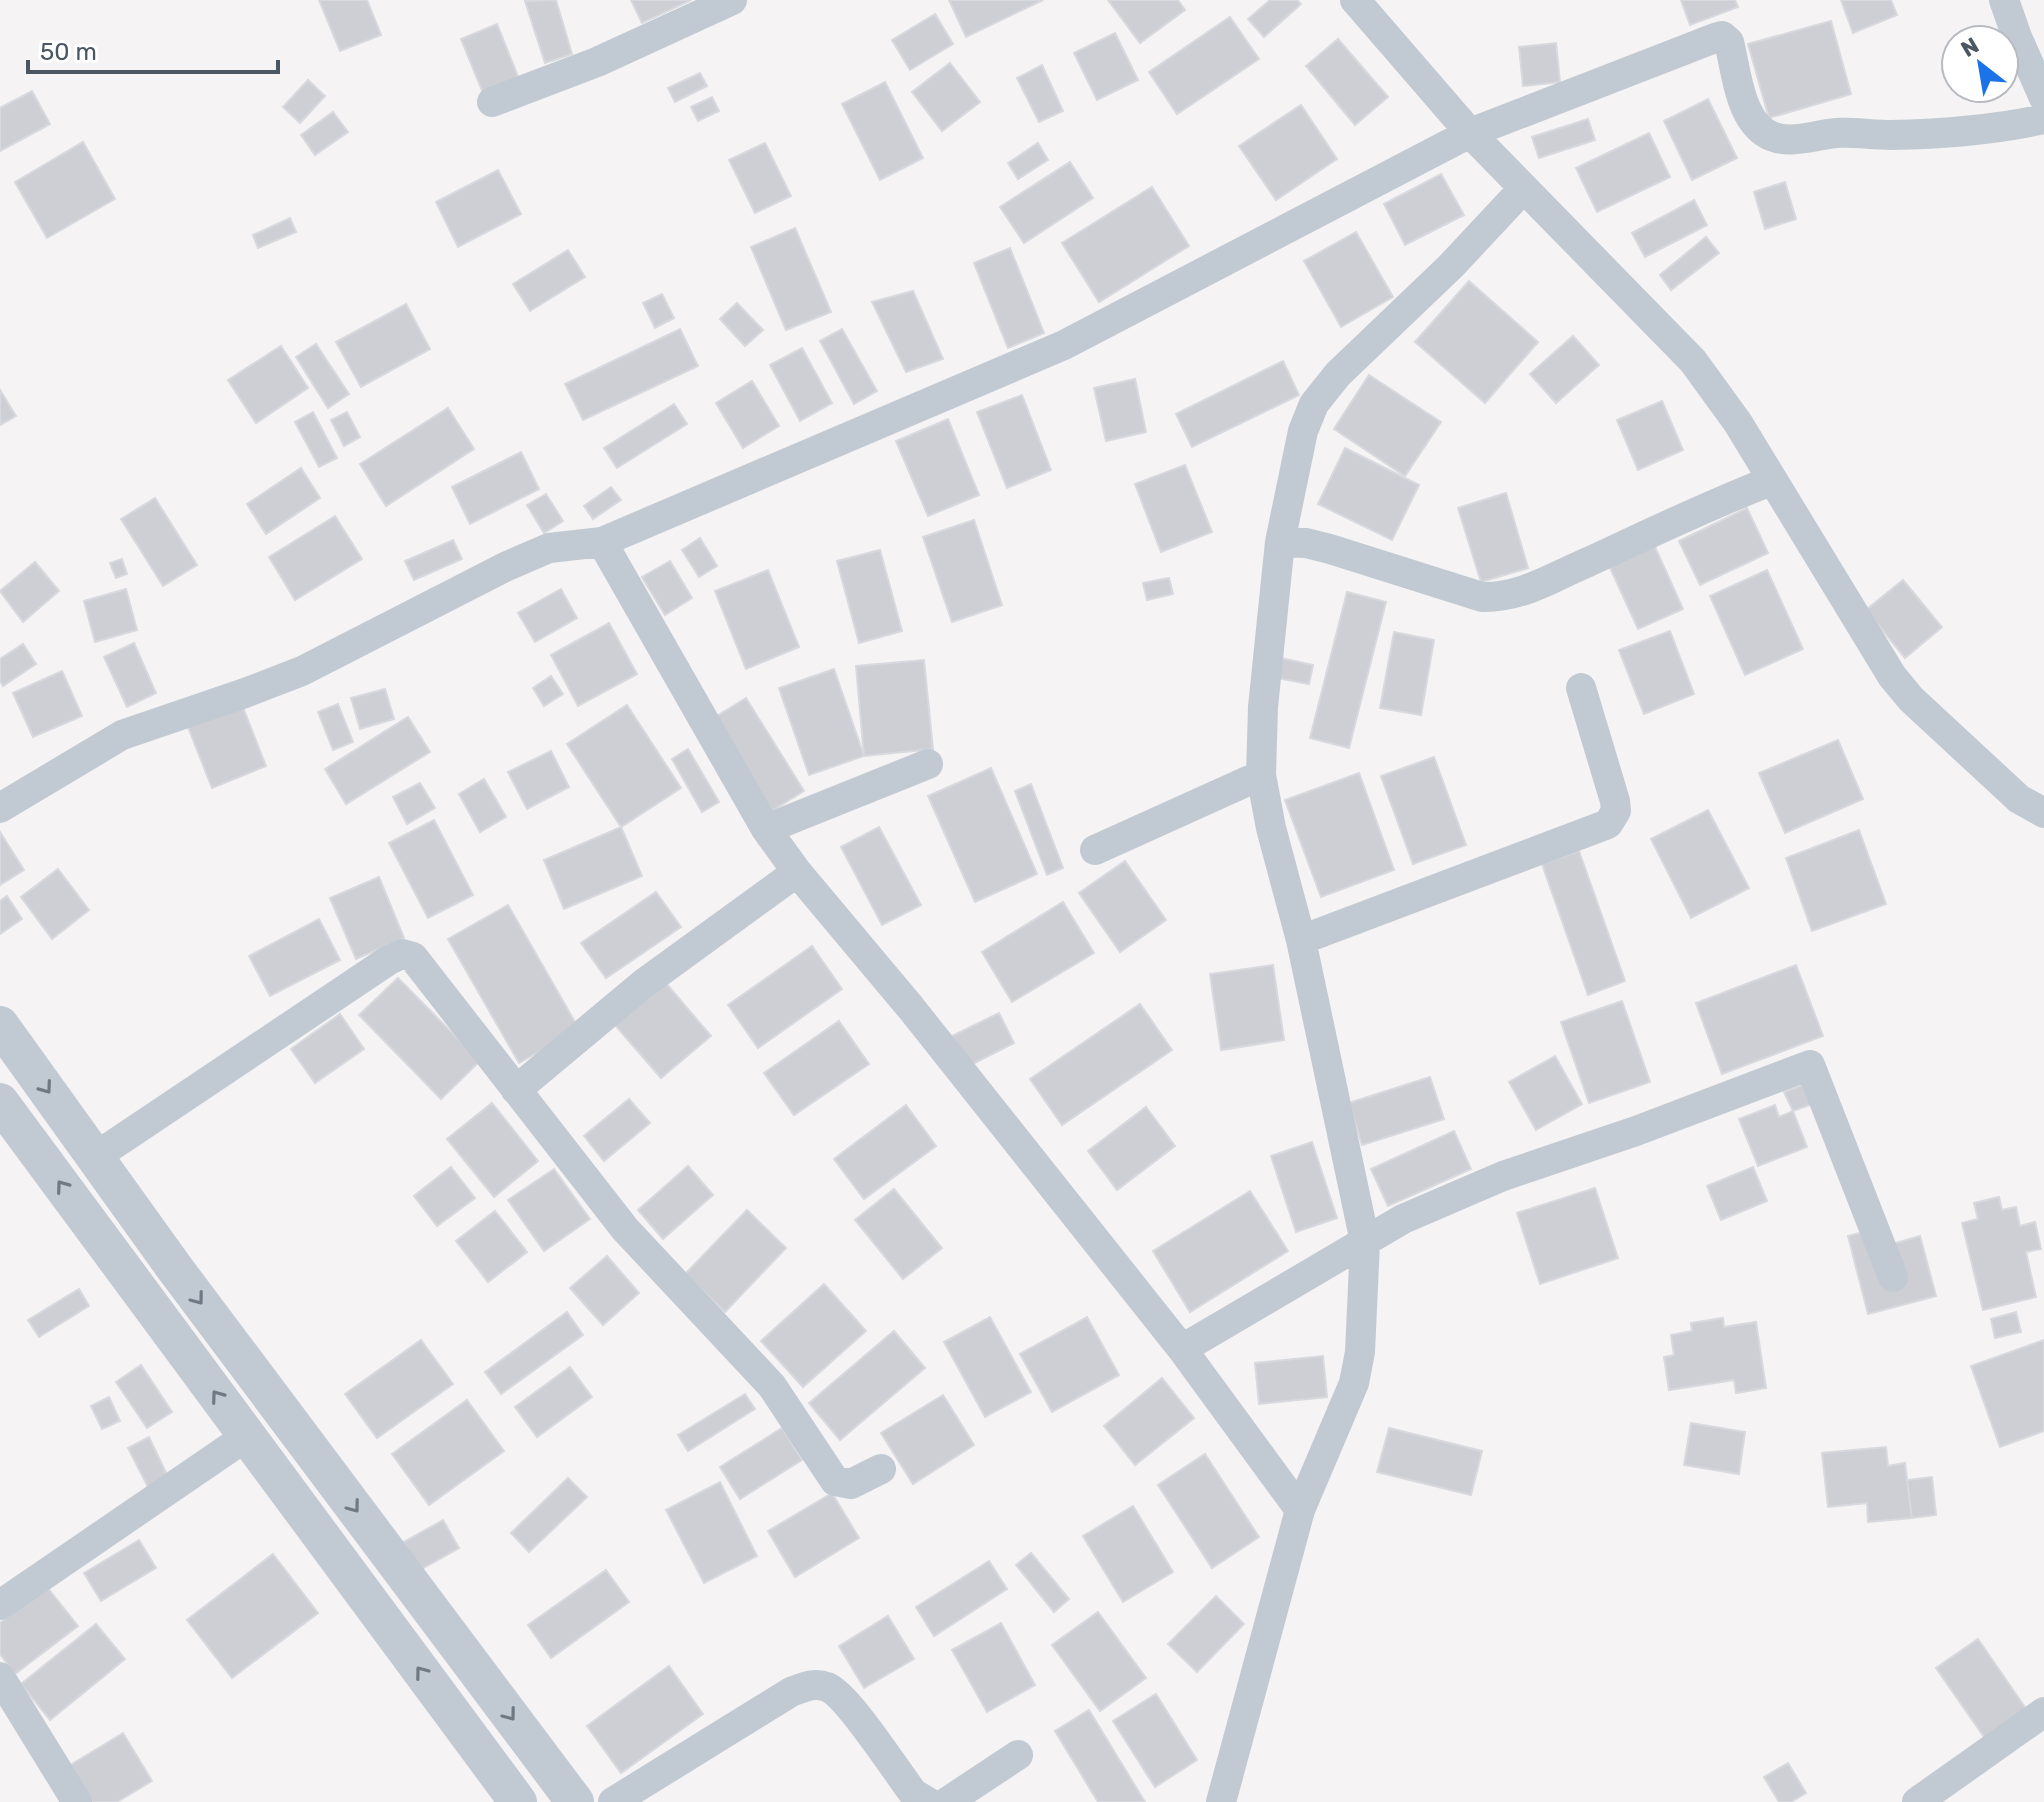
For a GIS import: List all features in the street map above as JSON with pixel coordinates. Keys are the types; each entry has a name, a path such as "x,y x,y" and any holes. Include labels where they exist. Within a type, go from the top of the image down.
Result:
{"street":[{"path":"492,102 597,62 732,0"},
{"path":"1355,0 1470,133 1693,361 1738,423 1771,481 1902,688 2019,799 2044,813"},
{"path":"2004,0 2044,98"},
{"path":"0,808 122,735 302,671 505,567 549,548 602,542 1064,345 1470,133 1722,36 1729,42 1744,102 1752,118 1765,133 1786,140 1837,133 1892,135 2002,128 2044,119"},
{"path":"1221,1802 1300,1510 1354,1383 1360,1352 1365,1242 1301,940 1271,828 1261,775 1263,707 1280,542 1303,431 1314,404 1338,374 1451,266 1523,189"},
{"path":"1280,542 1318,546 1482,597 1501,597 1541,585 1729,497 1771,481"},
{"path":"602,542 766,829 797,872 911,1008 1182,1349 1300,1510"},
{"path":"1301,940 1608,824 1616,811 1615,801 1581,688"},
{"path":"766,829 928,764"},
{"path":"1095,850 1261,775"},
{"path":"516,1090 643,984 797,872"},
{"path":"95,1157 389,960 402,954 413,957 625,1229 772,1386 835,1481 851,1484 881,1469"},
{"path":"0,1025 176,1270 575,1802"},
{"path":"1182,1349 1403,1219 1503,1176 1636,1131 1810,1065 1893,1277"},
{"path":"0,1102 518,1802"},
{"path":"0,1605 247,1436"},
{"path":"0,1677 77,1802"},
{"path":"613,1802 791,1692 811,1684 829,1687 844,1700 913,1793 928,1802"},
{"path":"1917,1802 2044,1712"},
{"path":"947,1802 1018,1755"}],"building":[{"path":"319,0 367,0 381,35 340,51"},
{"path":"556,0 572,54 545,63 525,1"},
{"path":"631,0 691,0 642,23"},
{"path":"949,0 1043,0 966,37"},
{"path":"1108,0 1178,0 1185,10 1140,43"},
{"path":"1270,0 1297,0 1301,4 1264,37 1248,19"},
{"path":"1681,0 1735,0 1738,7 1690,25"},
{"path":"1841,0 1891,0 1897,15 1853,33"},
{"path":"935,14 953,44 910,70 892,40"},
{"path":"1230,17 1259,59 1177,114 1149,72"},
{"path":"1831,21 1851,94 1769,118 1748,44"},
{"path":"497,24 519,79 483,93 461,39"},
{"path":"1115,33 1138,80 1097,100 1074,53"},
{"path":"1338,39 1388,97 1355,125 1306,66"},
{"path":"1556,43 1560,82 1523,86 1519,47"},
{"path":"950,63 980,102 942,131 912,92"},
{"path":"1042,65 1063,111 1039,122 1017,78"},
{"path":"700,73 707,86 675,102 668,88"},
{"path":"308,80 325,96 300,123 283,107"},
{"path":"885,82 923,158 880,180 842,104"},
{"path":"32,91 50,124 0,151 0,108"},
{"path":"712,97 719,111 698,121 691,107"},
{"path":"1708,99 1737,158 1692,180 1664,121"},
{"path":"1301,105 1337,159 1276,200 1239,146"},
{"path":"333,112 348,132 315,155 301,135"},
{"path":"1588,119 1595,140 1539,158 1532,137"},
{"path":"1649,133 1670,177 1597,212 1576,168"},
{"path":"83,142 115,199 47,238 15,182"},
{"path":"765,143 791,196 755,213 729,160"},
{"path":"1038,143 1048,160 1018,179 1008,163"},
{"path":"1070,162 1093,198 1024,243 1000,207"},
{"path":"498,170 521,214 458,247 436,202"},
{"path":"1441,174 1464,215 1405,245 1384,204"},
{"path":"1785,182 1796,219 1765,229 1754,192"},
{"path":"1152,187 1189,246 1099,302 1062,243"},
{"path":"1694,200 1707,225 1645,257 1632,233"},
{"path":"290,218 296,232 258,248 253,235"},
{"path":"795,228 831,312 786,330 751,247"},
{"path":"1356,232 1393,297 1341,327 1304,261"},
{"path":"1706,237 1719,253 1671,290 1660,275"},
{"path":"1010,248 1044,333 1008,348 974,263"},
{"path":"568,250 585,277 530,311 513,284"},
{"path":"1469,281 1538,342 1485,403 1415,342"},
{"path":"913,291 943,359 906,372 872,302"},
{"path":"662,294 674,318 655,328 643,303"},
{"path":"737,303 763,330 745,346 720,319"},
{"path":"406,304 430,349 361,387 336,342"},
{"path":"680,329 698,366 583,420 565,384"},
{"path":"842,329 877,391 854,404 820,341"},
{"path":"1573,336 1599,365 1556,403 1530,374"},
{"path":"316,344 349,394 328,408 296,357"},
{"path":"281,346 308,388 256,423 228,380"},
{"path":"802,348 832,403 800,421 770,365"},
{"path":"1283,361 1299,395 1192,447 1176,414"},
{"path":"1369,375 1441,422 1405,476 1334,429"},
{"path":"1135,379 1146,432 1106,441 1094,388"},
{"path":"752,381 779,426 743,448 716,403"},
{"path":"0,390 16,416 0,425"},
{"path":"1022,395 1051,470 1007,488 977,412"},
{"path":"1662,401 1683,450 1638,470 1617,420"},
{"path":"674,404 687,424 617,468 604,448"},
{"path":"448,408 474,449 386,506 360,464"},
{"path":"313,412 337,458 319,467 295,422"},
{"path":"347,412 360,437 344,446 331,420"},
{"path":"948,419 979,495 928,516 896,441"},
{"path":"1345,448 1419,485 1392,540 1318,504"},
{"path":"521,452 539,489 470,524 452,487"},
{"path":"1185,465 1212,532 1161,552 1135,484"},
{"path":"301,468 320,498 266,534 247,504"},
{"path":"611,487 621,500 593,519 584,506"},
{"path":"1506,493 1528,568 1481,582 1458,508"},
{"path":"546,494 563,521 544,533 527,505"},
{"path":"155,498 197,565 163,586 121,519"},
{"path":"1747,508 1768,553 1700,585 1679,541"},
{"path":"335,516 362,559 295,600 269,557"},
{"path":"974,520 1002,605 952,622 923,537"},
{"path":"700,538 717,566 699,577 682,550"},
{"path":"1651,538 1683,609 1638,629 1606,559"},
{"path":"453,540 462,559 414,580 405,561"},
{"path":"880,550 902,631 859,643 837,561"},
{"path":"122,559 127,574 116,578 110,563"},
{"path":"670,561 692,598 665,615 642,577"},
{"path":"35,562 59,591 23,622 0,591"},
{"path":"768,570 799,647 746,669 715,591"},
{"path":"1767,570 1803,649 1745,675 1710,596"},
{"path":"1169,578 1173,594 1147,600 1143,583"},
{"path":"1903,580 1942,627 1905,658 1866,610"},
{"path":"126,589 137,630 95,642 84,601"},
{"path":"561,589 577,618 535,642 518,613"},
{"path":"1347,592 1386,602 1349,748 1310,738"},
{"path":"609,623 637,674 578,706 551,655"},
{"path":"1670,631 1694,694 1644,714 1619,650"},
{"path":"1394,632 1434,640 1421,715 1380,708"},
{"path":"134,643 156,693 127,707 104,657"},
{"path":"23,644 36,664 3,686 0,681 0,659"},
{"path":"1281,658 1313,665 1309,684 1277,678"},
{"path":"924,660 933,749 864,756 856,666"},
{"path":"834,669 864,756 809,775 779,688"},
{"path":"62,671 82,716 33,737 13,693"},
{"path":"551,676 563,694 544,706 533,688"},
{"path":"385,689 394,719 360,729 351,698"},
{"path":"746,698 804,791 770,812 712,719"},
{"path":"338,704 353,742 333,750 318,712"},
{"path":"242,705 266,766 212,788 188,727"},
{"path":"627,705 681,788 621,827 567,744"},
{"path":"408,717 430,752 346,804 325,769"},
{"path":"1838,740 1863,799 1785,833 1759,773"},
{"path":"688,749 719,802 702,812 672,759"},
{"path":"551,751 569,787 527,809 508,772"},
{"path":"1434,757 1466,845 1413,864 1381,776"},
{"path":"991,768 1037,874 975,902 928,796"},
{"path":"1359,773 1394,870 1321,897 1285,800"},
{"path":"484,779 506,817 480,832 459,794"},
{"path":"420,783 435,808 407,824 393,797"},
{"path":"1031,784 1063,868 1047,875 1015,791"},
{"path":"1708,810 1749,888 1691,918 1651,839"},
{"path":"434,820 473,895 428,918 389,843"},
{"path":"621,827 642,876 564,909 544,860"},
{"path":"879,827 921,905 882,925 841,847"},
{"path":"1859,830 1886,904 1812,931 1786,858"},
{"path":"0,832 24,870 0,885"},
{"path":"1579,851 1625,981 1588,995 1542,864"},
{"path":"1125,861 1166,920 1120,952 1079,893"},
{"path":"58,869 89,910 52,939 21,897"},
{"path":"379,877 404,938 356,959 330,898"},
{"path":"656,892 681,927 606,978 581,943"},
{"path":"7,896 22,919 0,934 0,901"},
{"path":"1063,902 1094,953 1012,1002 982,952"},
{"path":"508,905 579,1029 519,1063 448,939"},
{"path":"319,919 340,960 270,996 249,956"},
{"path":"812,946 842,989 758,1048 728,1005"},
{"path":"1273,965 1284,1040 1221,1050 1210,974"},
{"path":"1796,965 1823,1036 1722,1074 1696,1003"},
{"path":"398,978 480,1061 441,1099 359,1015"},
{"path":"665,982 711,1036 661,1078 615,1025"},
{"path":"1622,1001 1650,1082 1589,1103 1561,1022"},
{"path":"1140,1004 1172,1050 1062,1125 1030,1079"},
{"path":"999,1013 1014,1043 965,1068 950,1037"},
{"path":"340,1014 364,1049 315,1083 291,1049"},
{"path":"839,1021 869,1064 794,1115 764,1073"},
{"path":"1555,1056 1582,1104 1536,1130 1509,1082"},
{"path":"1430,1077 1444,1119 1362,1145 1349,1103"},
{"path":"1810,1082 1818,1102 1793,1111 1784,1092"},
{"path":"629,1099 650,1123 604,1161 584,1136"},
{"path":"492,1103 538,1161 494,1197 447,1139"},
{"path":"906,1105 936,1146 864,1199 834,1159"},
{"path":"1775,1105 1779,1117 1793,1111 1807,1147 1758,1166 1739,1119"},
{"path":"1146,1107 1175,1146 1117,1190 1088,1151"},
{"path":"1454,1131 1471,1169 1388,1206 1371,1169"},
{"path":"1312,1142 1337,1218 1296,1232 1271,1156"},
{"path":"688,1166 713,1195 663,1239 638,1210"},
{"path":"451,1167 475,1198 437,1226 414,1196"},
{"path":"1753,1167 1767,1201 1721,1220 1707,1186"},
{"path":"554,1169 590,1219 544,1251 508,1200"},
{"path":"1595,1188 1618,1258 1540,1284 1517,1213"},
{"path":"894,1189 942,1248 903,1279 855,1220"},
{"path":"1250,1191 1288,1251 1190,1312 1153,1251"},
{"path":"1999,1197 2002,1210 2016,1207 2020,1226 2035,1222 2041,1249 2026,1252 2036,1297 1983,1310 1962,1223 1978,1219 1974,1203"},
{"path":"747,1210 786,1248 725,1312 685,1274"},
{"path":"495,1211 527,1252 488,1282 456,1241"},
{"path":"1884,1227 1889,1245 1920,1236 1936,1296 1868,1314 1848,1236"},
{"path":"607,1256 639,1293 603,1325 570,1288"},
{"path":"824,1284 866,1331 803,1387 761,1341"},
{"path":"79,1289 89,1306 39,1337 28,1320"},
{"path":"567,1312 583,1335 501,1394 485,1372"},
{"path":"2016,1312 2021,1332 1995,1338 1991,1319"},
{"path":"990,1317 1031,1392 985,1417 944,1342"},
{"path":"1087,1317 1119,1375 1052,1412 1020,1354"},
{"path":"1723,1318 1724,1327 1756,1322 1766,1388 1736,1393 1734,1380 1669,1390 1664,1357 1674,1355 1671,1335 1692,1331 1691,1323"},
{"path":"894,1331 925,1368 840,1440 809,1403"},
{"path":"421,1340 453,1384 377,1438 345,1394"},
{"path":"2044,1340 2044,1431 2000,1447 1971,1366"},
{"path":"1323,1356 1327,1397 1259,1404 1255,1363"},
{"path":"141,1365 172,1412 147,1428 116,1382"},
{"path":"570,1367 592,1397 537,1437 515,1407"},
{"path":"1162,1378 1194,1418 1135,1465 1104,1426"},
{"path":"745,1394 755,1409 688,1451 678,1435"},
{"path":"943,1395 974,1445 913,1484 881,1433"},
{"path":"109,1397 120,1421 102,1429 91,1406"},
{"path":"467,1400 504,1451 429,1505 392,1454"},
{"path":"1691,1423 1745,1432 1739,1474 1684,1465"},
{"path":"782,1428 802,1460 740,1499 720,1467"},
{"path":"1389,1428 1482,1451 1471,1495 1377,1472"},
{"path":"149,1437 169,1479 149,1489 128,1448"},
{"path":"1886,1447 1888,1466 1905,1463 1912,1518 1868,1522 1867,1503 1828,1507 1822,1453"},
{"path":"1205,1454 1259,1537 1212,1568 1158,1485"},
{"path":"1932,1477 1936,1515 1912,1518 1907,1480"},
{"path":"568,1478 587,1497 529,1552 511,1533"},
{"path":"720,1482 757,1556 704,1583 666,1510"},
{"path":"832,1493 859,1538 795,1577 768,1531"},
{"path":"1133,1506 1173,1572 1123,1602 1083,1536"},
{"path":"443,1520 459,1548 420,1570 404,1542"},
{"path":"139,1540 156,1568 101,1601 84,1573"},
{"path":"1031,1553 1069,1599 1054,1612 1016,1565"},
{"path":"273,1554 318,1613 232,1678 187,1620"},
{"path":"989,1561 1007,1589 934,1636 916,1607"},
{"path":"606,1570 629,1602 551,1658 528,1625"},
{"path":"47,1587 78,1626 15,1674 0,1654 0,1623"},
{"path":"1216,1596 1244,1624 1197,1672 1168,1644"},
{"path":"1098,1612 1146,1678 1100,1711 1052,1645"},
{"path":"888,1616 914,1659 864,1688 839,1646"},
{"path":"1001,1623 1035,1685 987,1712 952,1650"},
{"path":"96,1624 125,1659 50,1720 21,1684"},
{"path":"1978,1639 2031,1716 1989,1744 1936,1668"},
{"path":"669,1666 703,1714 621,1773 587,1726"},
{"path":"1156,1694 1197,1760 1155,1787 1113,1721"},
{"path":"1089,1710 1145,1802 1098,1802 1055,1731"},
{"path":"123,1733 152,1781 117,1802 88,1802 67,1767"},
{"path":"1788,1763 1806,1793 1791,1802 1779,1802 1764,1777"}]}
